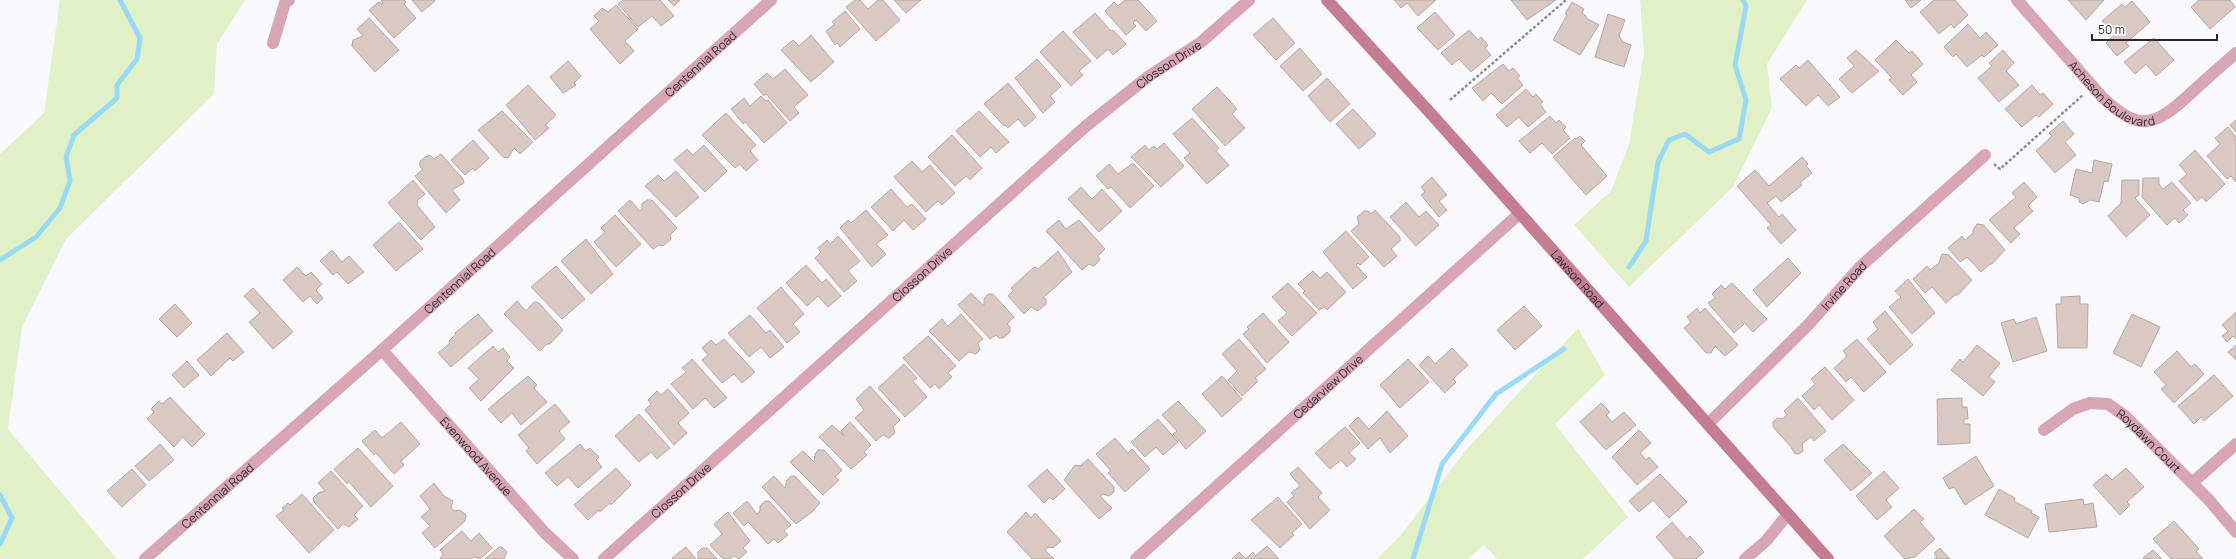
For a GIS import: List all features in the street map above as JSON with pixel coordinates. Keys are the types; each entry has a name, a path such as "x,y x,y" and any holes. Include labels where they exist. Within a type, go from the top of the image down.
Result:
{"street":[{"path":"273,43 285,3 289,0"},
{"name":"Centennial Road","path":"146,559 382,350 770,0"},
{"name":"Closson Drive","path":"604,559 1086,126 1148,76 1200,43 1249,0"},
{"name":"Lawson Road","path":"1326,0 1433,116 1828,559"},
{"name":"Acheson Boulevard","path":"2017,0 2092,86 2116,111 2137,121 2158,119 2171,111 2236,53"},
{"name":"Irvine Road","path":"1708,424 1788,346 1862,266 1985,154"},
{"name":"Cedarview Drive","path":"1136,559 1519,214"},
{"name":"Evenwood Avenue","path":"382,350 545,533 573,559"},
{"name":"Roydawn Court","path":"2044,430 2073,409 2090,403 2108,404 2125,416 2192,483 2236,532"},
{"path":"2192,483 2236,444"},
{"path":"1745,559 1766,541 1788,514"}],"path":[{"path":"1450,100 1566,0"},
{"path":"1985,154 2000,169 2092,86"}],"green space":[{"path":"60,0 245,0 217,44 214,94 66,239 22,327 8,429 117,559 0,559 0,154 44,113"},
{"path":"1640,0 1807,0 1767,64 1772,108 1733,187 1629,287 1574,225 1611,191 1629,144 1644,53"},
{"path":"1578,328 1605,375 1555,424 1628,517 1583,559 1497,559 1484,545 1468,559 1377,559 1401,535 1466,450"}],"building":[{"path":"381,0 404,0 406,2 404,4 416,18 394,38 369,10 379,2 382,4 383,3"},
{"path":"412,0 434,0 435,1 422,12"},
{"path":"623,0 660,0 674,16 661,26 652,16 638,27 618,4"},
{"path":"668,0 680,0 674,6"},
{"path":"855,0 860,0 868,9 878,0 883,0 900,20 876,41 846,7"},
{"path":"894,0 921,0 906,13"},
{"path":"1125,0 1138,0 1157,21 1146,31 1136,20 1133,23 1136,26 1126,35 1105,11 1114,2 1118,6"},
{"path":"1394,0 1436,0 1418,16 1407,3 1401,8"},
{"path":"1511,0 1556,0 1527,20"},
{"path":"1905,0 1921,0 1911,8"},
{"path":"1934,0 1955,0 1968,15 1954,28 1951,24 1939,34 1920,12"},
{"path":"2068,0 2104,0 2086,20"},
{"path":"2199,0 2230,0 2235,7 2210,29 2191,7"},
{"path":"2132,1 2150,22 2126,43 2129,46 2117,56 2106,43 2118,32 2110,24 2107,26 2102,21 2122,4 2125,7"},
{"path":"1572,2 1584,9 1582,13 1586,16 1586,18 1599,25 1580,55 1553,40 1567,15 1565,14"},
{"path":"616,5 638,29 625,41 634,51 620,64 590,29 599,21 594,16 602,8 608,12"},
{"path":"845,11 860,29 840,47 837,43 835,45 826,31 835,24 832,22"},
{"path":"1435,12 1455,35 1438,50 1417,28"},
{"path":"1095,13 1111,31 1113,30 1126,44 1113,55 1108,49 1097,59 1073,32"},
{"path":"1608,14 1625,20 1619,36 1623,42 1631,45 1624,67 1595,57"},
{"path":"369,18 399,50 375,72 352,46 353,40 363,36 357,29"},
{"path":"1273,18 1295,43 1276,60 1253,35"},
{"path":"1968,24 1980,38 1986,32 1998,45 1984,57 1982,55 1967,67 1956,54 1953,57 1944,47"},
{"path":"1469,30 1478,40 1481,37 1488,45 1485,48 1491,55 1471,72 1459,59 1452,65 1441,53"},
{"path":"1063,31 1091,61 1079,71 1083,75 1071,86 1040,52"},
{"path":"811,35 834,62 811,82 781,50 793,40 799,46"},
{"path":"2154,38 2174,60 2156,76 2146,64 2135,74 2124,62"},
{"path":"1896,40 1909,53 1912,51 1923,64 1911,75 1917,82 1903,95 1889,80 1892,78 1875,60"},
{"path":"1300,48 1322,74 1303,91 1280,66"},
{"path":"1856,50 1879,71 1852,93 1839,79 1854,66 1847,58"},
{"path":"2003,50 2014,63 2006,71 2019,85 1999,102 1978,78 1992,66 1989,63"},
{"path":"1037,59 1061,86 1050,96 1055,102 1043,113 1015,78"},
{"path":"1808,60 1840,97 1828,106 1818,95 1806,106 1780,79 1796,65 1799,68"},
{"path":"568,61 581,76 574,83 576,85 563,93 550,77"},
{"path":"1503,64 1509,71 1513,68 1520,76 1517,78 1523,85 1502,104 1491,93 1483,101 1472,88"},
{"path":"785,69 808,95 794,107 799,113 790,121 766,94 764,96 754,84 767,73 773,79"},
{"path":"1327,78 1350,104 1330,122 1308,96"},
{"path":"1008,83 1036,117 1025,127 1018,119 1008,128 1005,125 1004,126 984,104"},
{"path":"528,85 556,115 545,125 549,128 535,140 506,105"},
{"path":"2032,85 2040,95 2043,93 2053,104 2039,117 2036,115 2022,127 2005,109"},
{"path":"1217,87 1237,109 1232,114 1245,128 1225,146 1192,109"},
{"path":"1526,89 1533,97 1536,94 1543,102 1540,104 1546,112 1528,127 1519,117 1507,127 1496,115"},
{"path":"761,96 766,101 768,100 787,123 764,143 745,122 743,124 731,109 744,98 750,106"},
{"path":"1353,109 1376,134 1359,149 1336,124"},
{"path":"502,111 533,142 520,154 514,148 508,158 503,157 478,130"},
{"path":"979,111 1009,142 996,153 991,147 980,157 956,131"},
{"path":"726,113 756,145 750,151 758,160 746,171 740,164 735,168 702,135"},
{"path":"1550,116 1556,123 1559,120 1566,127 1563,130 1570,138 1552,154 1542,143 1530,153 1519,141"},
{"path":"1192,118 1219,148 1216,151 1229,165 1207,184 1184,158 1190,153 1173,134"},
{"path":"2236,120 2236,132 2230,125"},
{"path":"2063,121 2074,134 2065,142 2076,155 2055,173 2036,151 2052,136 2049,133"},
{"path":"2228,127 2236,137 2236,182 2231,176 2227,179 2207,156 2220,144 2215,138"},
{"path":"952,135 982,168 970,180 966,176 955,186 928,157"},
{"path":"1580,136 1585,141 1581,145 1607,176 1586,195 1553,157 1575,138 1576,139"},
{"path":"473,140 489,158 475,171 473,168 465,175 451,160"},
{"path":"1164,143 1184,166 1161,187 1131,157 1145,145 1149,150 1154,146 1157,149"},
{"path":"704,145 727,171 705,192 674,160 687,149 693,155"},
{"path":"2195,150 2225,184 2206,202 2202,197 2197,201 2179,181 2187,174 2179,165"},
{"path":"441,154 463,179 464,183 452,190 460,200 446,213 415,176 423,169 420,167 420,161 430,155 434,159"},
{"path":"1802,157 1808,164 1806,166 1812,173 1800,183 1802,185 1781,202 1776,196 1767,203 1779,217 1782,214 1796,230 1781,244 1767,228 1771,225 1737,186 1755,170 1769,186"},
{"path":"2094,160 2112,164 2108,182 2104,181 2099,202 2090,200 2083,204 2079,202 2079,198 2070,195 2076,169 2092,173"},
{"path":"912,161 922,172 930,165 955,193 942,205 938,201 926,212 894,177"},
{"path":"1133,163 1154,186 1130,208 1111,187 1108,189 1096,176 1109,164 1118,174"},
{"path":"676,171 699,197 676,217 645,186 658,175 664,181"},
{"path":"1432,177 1447,195 1439,201 1447,210 1439,217 1421,195 1425,192 1421,187"},
{"path":"2143,178 2159,178 2159,184 2163,189 2172,182 2191,203 2183,210 2188,215 2179,223 2175,218 2167,225 2142,197"},
{"path":"413,180 425,194 418,200 417,205 435,227 421,240 388,203"},
{"path":"2122,180 2139,180 2139,195 2135,198 2150,215 2126,237 2108,216 2121,203"},
{"path":"2024,182 2037,197 2028,206 2033,211 2014,228 2020,234 2011,243 1989,220 2016,197 2012,193"},
{"path":"1081,187 1092,199 1102,189 1122,211 1099,232 1068,199"},
{"path":"891,189 907,207 912,204 926,219 913,230 904,220 893,231 871,207"},
{"path":"630,200 640,211 642,209 642,204 647,200 652,200 677,228 670,235 671,239 663,246 659,245 653,249 618,211"},
{"path":"1406,202 1419,217 1426,211 1439,225 1416,246 1390,217"},
{"path":"866,210 888,235 876,244 886,254 872,267 840,228 848,220 851,223"},
{"path":"1375,210 1400,237 1400,241 1391,249 1397,256 1384,267 1351,231 1359,224 1357,217 1364,211 1368,211 1371,214"},
{"path":"615,215 641,244 616,267 594,242 605,232 601,228"},
{"path":"1059,220 1066,229 1079,220 1105,249 1098,256 1100,260 1094,266 1089,264 1082,270 1046,231"},
{"path":"399,222 423,249 396,271 373,245"},
{"path":"1977,224 1984,225 2005,250 1992,264 1981,272 1967,257 1960,262 1948,248 1962,236 1965,240 1973,233 1973,230"},
{"path":"1346,231 1369,257 1360,265 1358,263 1356,265 1367,277 1353,289 1323,252"},
{"path":"838,236 860,261 848,271 857,281 844,292 815,258 821,252 818,248 827,240 830,244"},
{"path":"586,239 613,274 591,294 561,261"},
{"path":"332,250 342,262 349,256 364,272 348,284 337,272 333,275 320,261"},
{"path":"1058,251 1072,272 1043,298 1046,299 1046,304 1038,311 1031,307 1024,314 1008,296 1013,291 1011,288 1033,268 1036,267 1038,269"},
{"path":"1942,254 1949,255 1972,280 1958,295 1955,295 1946,303 1932,287 1925,293 1913,279 1927,266 1930,270 1939,263"},
{"path":"1788,258 1801,273 1767,307 1753,290"},
{"path":"806,265 822,283 826,279 841,296 828,307 818,296 807,306 786,283"},
{"path":"556,266 585,299 562,319 531,287"},
{"path":"297,267 306,276 311,272 322,284 316,290 323,298 317,304 310,296 303,302 283,280"},
{"path":"1313,271 1320,278 1327,272 1346,292 1327,310 1324,307 1319,310 1303,293 1305,291 1298,284"},
{"path":"1908,279 1935,313 1912,334 1889,307 1901,297 1895,291"},
{"path":"1288,283 1317,313 1292,336 1278,321 1287,313 1272,297"},
{"path":"1732,283 1767,319 1753,332 1742,320 1741,321 1744,324 1734,333 1708,303 1715,298 1712,294 1721,285 1725,289"},
{"path":"781,287 804,314 793,324 800,332 787,343 757,308"},
{"path":"253,288 293,332 273,349 249,322 260,313 244,296"},
{"path":"971,293 984,306 984,299 988,294 993,294 1014,317 1007,324 1010,327 1010,332 1003,338 999,338 996,335 990,339 958,305"},
{"path":"2080,296 2080,304 2088,304 2087,348 2058,348 2056,304 2061,304 2061,297"},
{"path":"517,301 526,311 534,302 539,303 563,330 550,344 547,344 540,351 504,314"},
{"path":"175,304 192,323 177,337 159,319"},
{"path":"1524,306 1542,326 1515,350 1497,330"},
{"path":"1697,308 1700,313 1705,308 1738,345 1725,356 1715,346 1711,353 1706,353 1684,328 1691,322 1687,317"},
{"path":"1885,311 1913,345 1890,365 1867,339 1878,329 1873,322"},
{"path":"2236,312 2236,339 2233,336 2227,342 2222,336 2228,331 2222,325"},
{"path":"1263,313 1289,342 1267,363 1243,334 1249,329 1247,327"},
{"path":"478,314 493,331 451,367 438,353 450,343 449,341 456,334 455,333"},
{"path":"961,314 983,339 978,343 980,350 976,354 969,352 959,361 929,331 942,319 948,326"},
{"path":"2132,314 2160,327 2141,367 2113,353"},
{"path":"750,315 766,333 770,330 784,347 770,358 761,347 749,357 728,333"},
{"path":"2036,317 2047,351 2013,362 2001,323 2014,319 2016,324"},
{"path":"227,333 244,352 233,361 230,358 211,376 197,360"},
{"path":"928,336 956,366 948,373 952,377 939,389 935,384 930,388 903,358"},
{"path":"724,339 755,372 742,383 734,374 722,383 702,360 708,355 702,348 711,340 716,345"},
{"path":"1239,339 1266,369 1255,378 1258,381 1242,396 1228,380 1237,371 1222,354"},
{"path":"1857,339 1886,372 1864,392 1851,377 1846,382 1834,368 1847,356 1843,351"},
{"path":"1977,345 2000,363 1989,377 1995,382 1983,396 1951,370 1960,359 1963,362"},
{"path":"2236,345 2236,360 2228,352"},
{"path":"493,346 498,352 503,348 510,357 507,361 514,368 481,401 469,388 479,379 468,368"},
{"path":"1452,348 1468,365 1453,379 1456,382 1445,393 1419,365 1428,356 1435,364"},
{"path":"2177,351 2191,367 2195,364 2204,374 2174,403 2161,389 2166,385 2154,372"},
{"path":"692,359 727,398 714,408 705,398 693,409 671,384 686,372 682,368"},
{"path":"1408,359 1429,382 1400,408 1380,385"},
{"path":"187,361 199,375 184,388 172,375"},
{"path":"904,364 917,378 913,381 927,397 905,417 878,388"},
{"path":"1825,367 1854,400 1832,420 1819,405 1814,410 1802,396 1815,384 1811,379"},
{"path":"2214,375 2233,396 2204,421 2201,417 2194,424 2178,406"},
{"path":"528,376 537,385 534,388 547,402 521,425 512,413 501,423 488,409"},
{"path":"1222,376 1242,399 1222,417 1202,394"},
{"path":"870,386 900,420 893,427 895,433 889,438 883,435 876,441 855,418 864,410 856,399"},
{"path":"668,389 689,413 678,423 687,433 674,445 645,410 651,404 648,400 657,391 661,395"},
{"path":"170,397 205,434 192,447 183,437 174,447 147,419 154,412 151,409 159,401 162,404"},
{"path":"1798,398 1826,431 1814,441 1811,437 1802,444 1803,451 1799,454 1795,454 1791,447 1773,427 1773,422 1777,418 1782,419 1787,415 1784,411"},
{"path":"1962,398 1962,407 1967,407 1968,419 1964,419 1964,424 1970,424 1970,443 1938,445 1937,399"},
{"path":"1178,401 1206,431 1186,449 1173,434 1177,431 1162,415"},
{"path":"1601,403 1610,412 1606,415 1612,422 1624,412 1636,425 1606,450 1580,422"},
{"path":"555,404 570,422 559,431 565,439 537,464 526,451 529,448 518,435"},
{"path":"1387,411 1408,436 1390,453 1380,438 1368,449 1349,426 1358,417 1369,429"},
{"path":"639,414 670,448 657,459 651,452 639,462 615,436"},
{"path":"1158,419 1178,442 1163,455 1156,447 1145,457 1131,442"},
{"path":"401,422 420,444 401,461 404,465 394,474 376,453 374,455 362,441 375,430 382,438"},
{"path":"850,422 871,445 864,452 867,455 851,469 819,437 832,425 844,436 841,431"},
{"path":"1345,427 1360,443 1349,453 1356,459 1347,467 1341,460 1330,469 1315,453"},
{"path":"1639,430 1651,443 1640,453 1646,460 1649,457 1658,467 1637,485 1612,457"},
{"path":"1115,438 1128,453 1132,449 1150,469 1125,492 1108,473 1111,471 1096,454"},
{"path":"160,444 174,460 149,481 135,466"},
{"path":"580,444 586,451 590,448 599,457 596,460 602,467 578,488 568,477 557,486 545,473"},
{"path":"1843,444 1872,473 1851,491 1824,460"},
{"path":"358,448 393,486 371,507 349,482 347,484 334,469"},
{"path":"818,450 824,450 842,470 835,477 839,480 823,495 790,462 803,451 814,462 815,454"},
{"path":"1976,456 1994,486 1965,505 1954,487 1949,489 1943,478"},
{"path":"1088,459 1114,487 1114,492 1109,496 1103,494 1100,496 1112,508 1099,519 1064,480 1075,465 1080,466"},
{"path":"1298,467 1322,493 1318,497 1330,510 1310,529 1287,502 1294,496 1291,493 1300,486 1290,474"},
{"path":"616,468 631,485 611,505 610,503 600,512 599,510 588,520 574,505"},
{"path":"2126,468 2144,487 2127,502 2130,505 2120,515 2093,485 2106,474 2112,480"},
{"path":"132,469 146,485 122,507 107,491"},
{"path":"1047,469 1065,489 1053,500 1050,497 1044,503 1028,486"},
{"path":"331,471 363,506 354,515 358,519 349,527 343,524 338,529 314,502 313,498 318,493 325,491 318,483"},
{"path":"1884,471 1899,488 1886,500 1892,507 1877,520 1856,496"},
{"path":"1660,474 1687,502 1669,518 1653,500 1639,512 1629,501"},
{"path":"774,476 785,488 787,480 791,476 795,476 820,503 812,512 796,524 762,487"},
{"path":"434,483 444,496 453,501 451,507 454,511 460,510 466,515 465,521 435,548 422,533 430,526 421,517 430,509 420,496"},
{"path":"1999,489 2015,498 2014,501 2032,511 2031,513 2039,517 2028,538 1985,515"},
{"path":"302,494 334,530 309,553 276,516 284,510 282,508 288,503 290,505"},
{"path":"1278,497 1302,524 1292,533 1294,535 1280,548 1251,520"},
{"path":"2083,499 2084,505 2093,503 2097,527 2049,532 2045,504"},
{"path":"747,501 757,514 760,511 760,506 765,501 769,501 791,525 784,531 788,535 778,543 774,539 768,544 748,522 744,526 733,513"},
{"path":"1914,509 1924,519 1920,522 1935,539 1915,557 1905,559 1884,536"},
{"path":"728,512 750,541 743,548 747,552 739,559 734,556 730,559 723,559 710,545 722,534 714,524"},
{"path":"1026,512 1031,518 1035,513 1061,541 1053,548 1049,547 1045,550 1054,559 1032,559 1007,532"},
{"path":"2174,521 2199,549 2196,551 2203,559 2171,559 2153,539"},
{"path":"1672,522 1687,539 1690,536 1704,552 1696,559 1675,559 1656,537"},
{"path":"462,531 471,541 479,533 492,548 480,559 474,557 472,559 440,559 443,554 440,550"},
{"path":"1267,546 1279,559 1246,559 1253,552 1255,556"},
{"path":"499,547 502,547 507,552 504,559 485,559"},
{"path":"686,547 696,559 672,558"},
{"path":"702,548 707,548 717,559 698,559 698,552"},
{"path":"1940,548 1950,559 1934,559 1937,557 1934,553"},
{"path":"2153,550 2162,559 2143,558"},
{"path":"1239,552 1246,559 1232,559"}],"waterway":[{"path":"0,260 36,237 60,208 70,181 66,157 74,135 117,98 117,85 137,59 140,38 120,0"},
{"path":"1629,267 1646,241 1658,162 1669,140 1685,134 1709,152 1739,139 1746,100 1735,65 1746,6 1743,0"},
{"path":"1413,559 1442,464 1496,394 1564,349"},
{"path":"0,495 12,518 0,544"}]}
